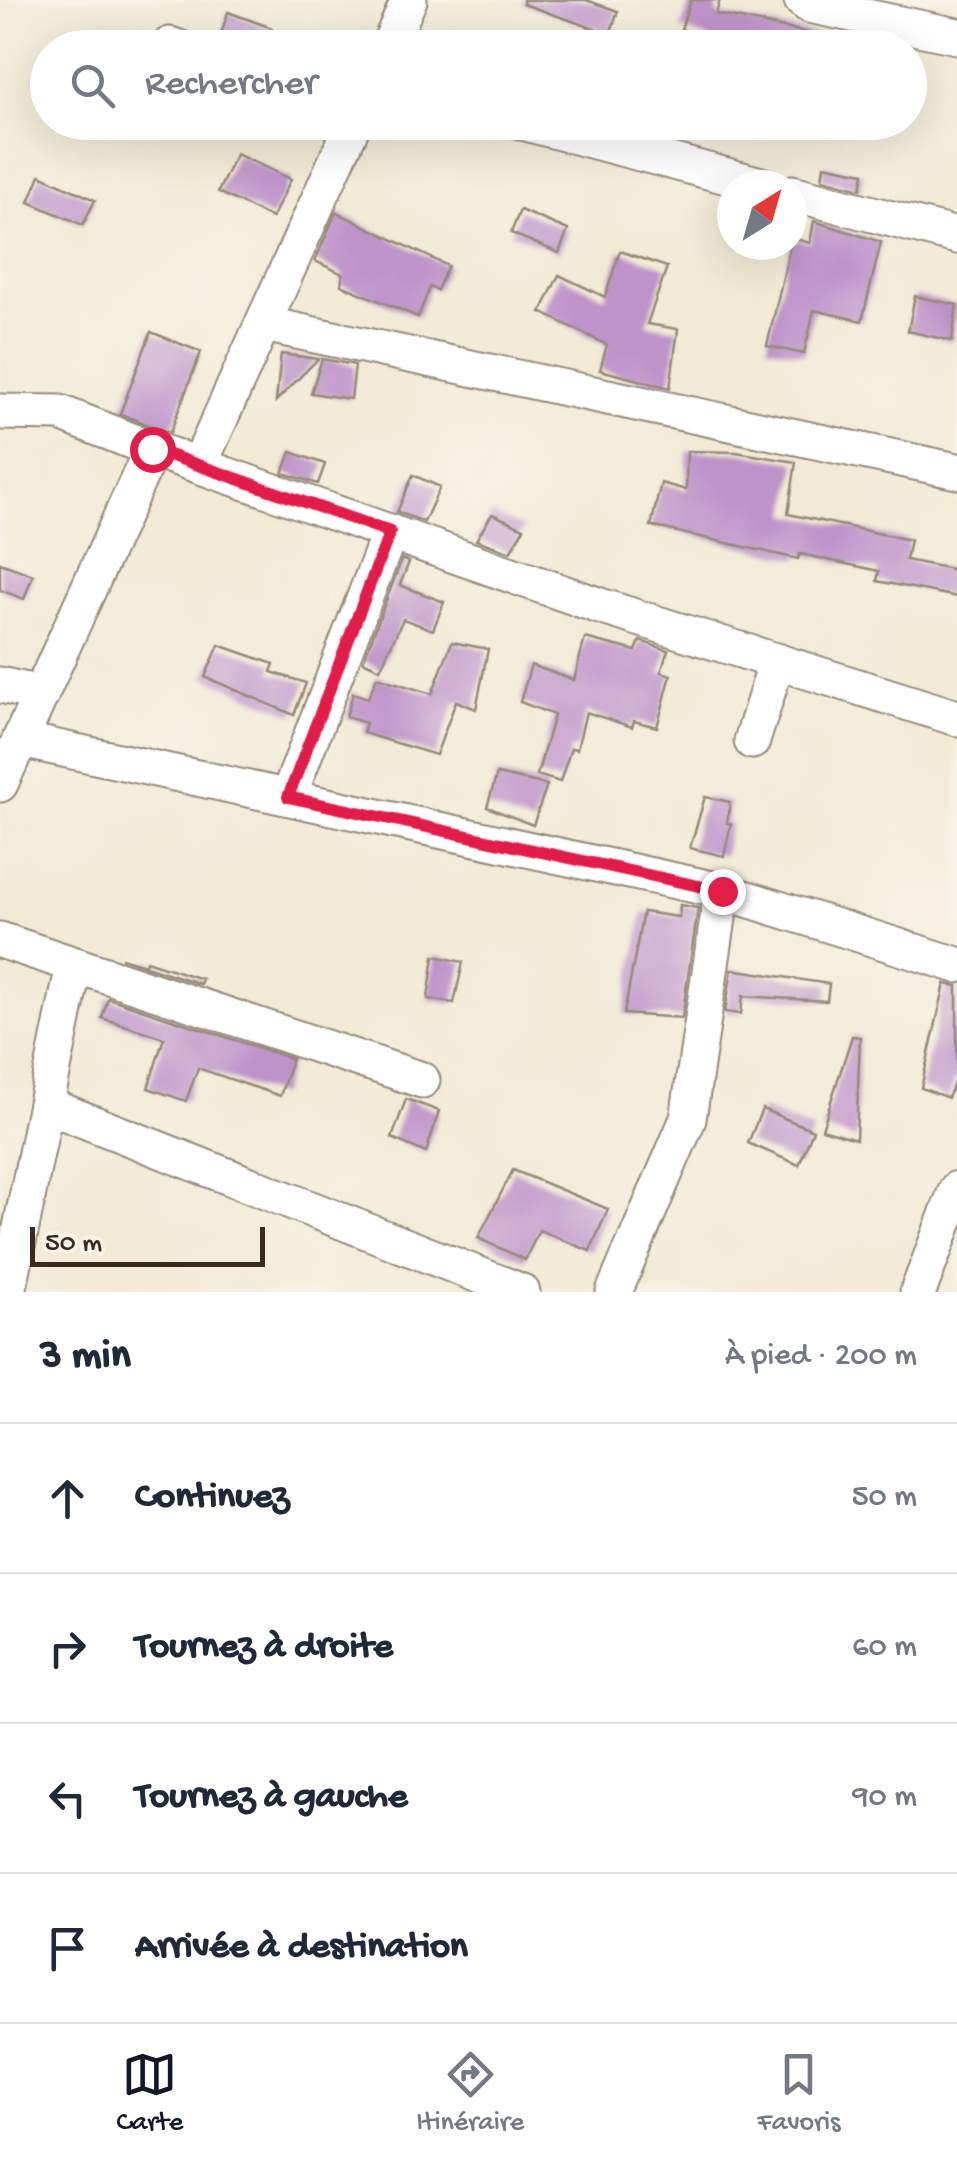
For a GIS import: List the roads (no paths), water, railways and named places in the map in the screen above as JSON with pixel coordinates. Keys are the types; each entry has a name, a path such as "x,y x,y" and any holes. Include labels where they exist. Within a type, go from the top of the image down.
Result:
{"street":[{"path":"396,30 409,0"},
{"path":"802,0 957,36"},
{"path":"198,466 346,140"},
{"path":"590,140 717,173"},
{"path":"807,197 957,236"},
{"path":"263,324 957,471"},
{"path":"0,412 60,413 198,466 600,606 957,718"},
{"path":"0,784 152,449"},
{"path":"288,797 390,532"},
{"path":"752,742 777,662"},
{"path":"0,685 41,694"},
{"path":"21,740 722,891 957,965"},
{"path":"614,1292 688,1119 722,891"},
{"path":"0,940 422,1080"},
{"path":"8,1292 74,965"},
{"path":"46,1105 522,1292"},
{"path":"918,1292 957,1189"}]}
